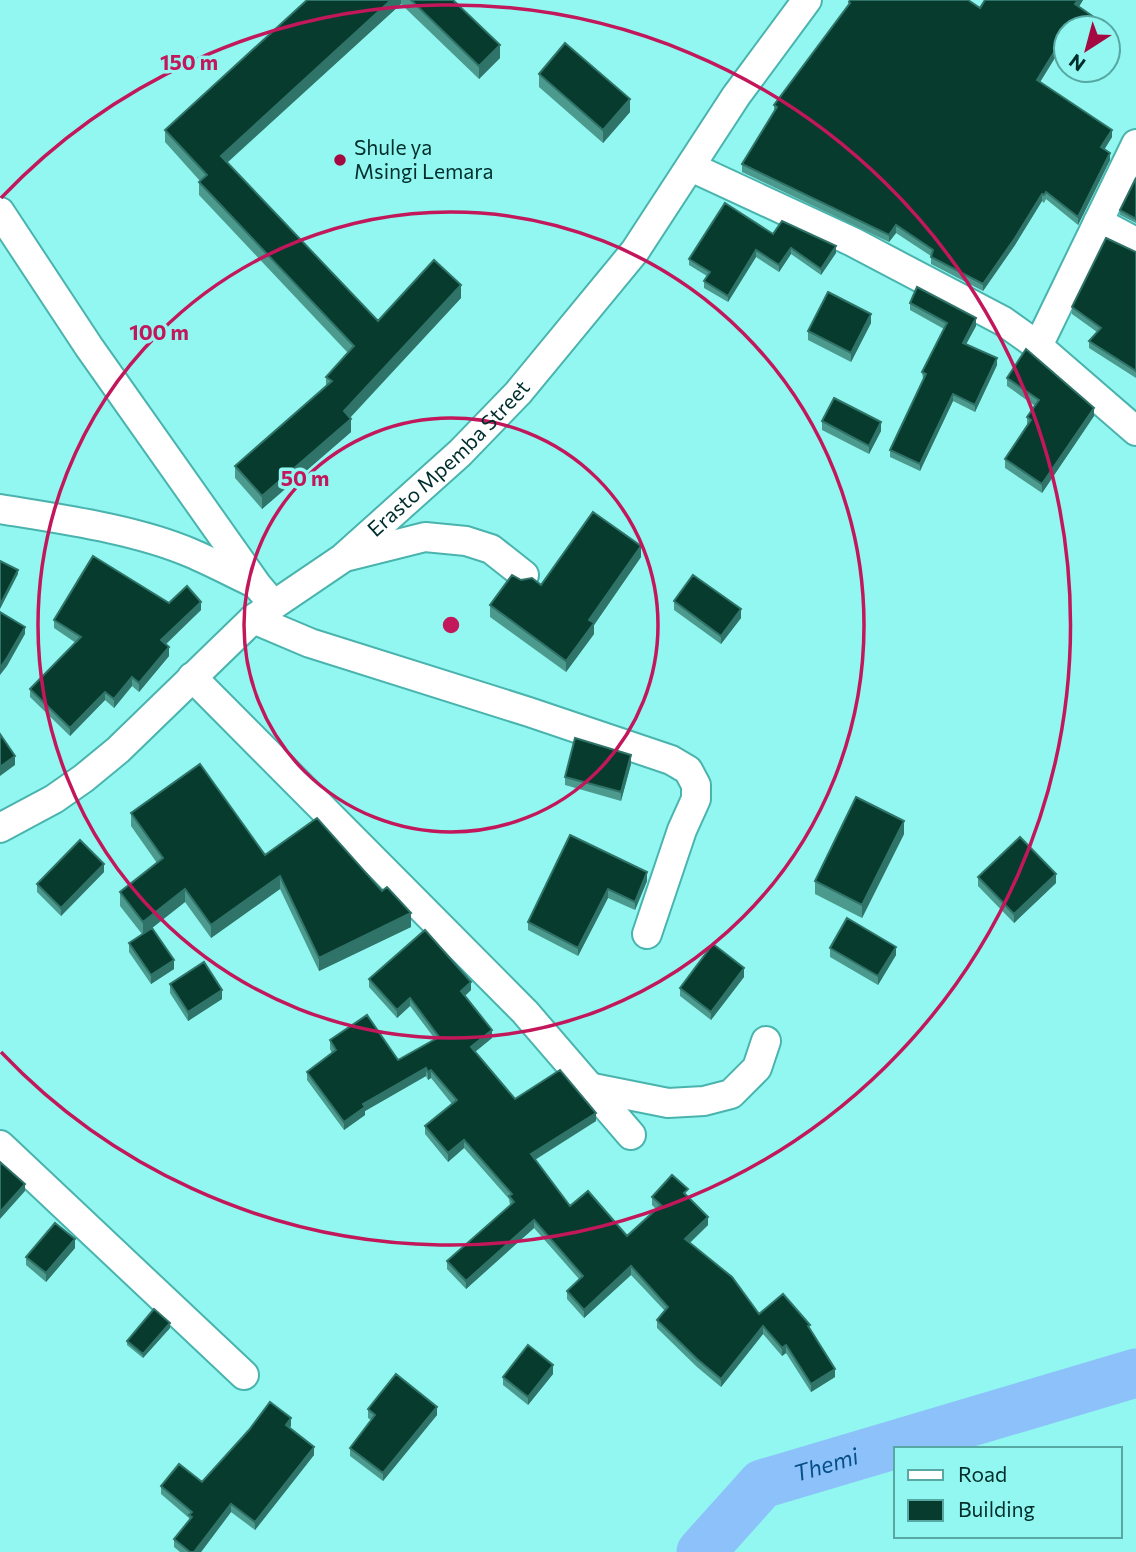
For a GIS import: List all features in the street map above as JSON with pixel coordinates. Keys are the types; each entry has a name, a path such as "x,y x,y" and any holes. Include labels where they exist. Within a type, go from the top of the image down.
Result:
{"street":[{"name":"Erasto Mpemba Street","path":"0,828 54,799 85,778 118,750 192,677 261,603 343,558 460,453 518,393 635,251 743,86 807,0"},
{"path":"1038,346 1136,144"},
{"path":"691,167 784,208 1003,321 1038,346 1136,431"},
{"path":"0,212 261,603"},
{"path":"1098,222 1136,242"},
{"path":"4,516 74,521 189,552 261,603 310,643 529,712 671,760 688,770 696,785 696,799 682,830 647,934"},
{"path":"343,558 425,537 439,538 466,541 491,550 524,575"},
{"path":"192,677 484,969 593,1088 631,1135"},
{"path":"593,1088 668,1103 704,1101 732,1094 757,1068 766,1041"},
{"path":"0,1146 244,1375"}],"building":[{"path":"307,0 391,0 221,156 378,321 434,260 461,285 344,411 351,419 262,496 235,466 332,381 326,377 354,346 199,182 207,175 165,130"},
{"path":"411,0 453,0 500,45 479,66"},
{"path":"968,0 980,8 985,0 1078,0 1075,4 1089,14 1052,14 1052,56 1037,80 1112,130 1101,147 1110,153 1078,217 1046,192 1042,194 983,284 931,257 933,250 896,225 889,235 742,164 777,107 774,105 849,2"},
{"path":"565,43 630,99 603,130 539,74"},
{"path":"1136,178 1136,219 1120,210"},
{"path":"725,203 773,234 782,221 836,246 821,269 791,248 779,265 756,250 728,296 704,281 710,272 689,259"},
{"path":"1106,238 1136,252 1136,371 1089,341 1101,328 1072,307"},
{"path":"917,287 976,318 963,343 997,358 975,405 953,394 920,464 890,450 926,374 922,372 947,323 910,303"},
{"path":"828,292 871,314 851,353 808,331"},
{"path":"1026,349 1094,408 1042,484 1005,459 1031,420 1027,417 1039,400 1007,378"},
{"path":"834,398 881,422 869,446 822,421"},
{"path":"593,512 641,546 589,620 594,623 566,661 490,605 512,575 521,580 532,578 541,585"},
{"path":"93,556 169,603 187,586 201,602 161,640 169,647 139,683 132,677 114,699 105,692 70,728 30,689 81,637 54,620"},
{"path":"0,561 18,570 0,605"},
{"path":"693,575 741,609 721,636 674,601"},
{"path":"0,612 25,627 0,668"},
{"path":"0,734 15,756 0,767"},
{"path":"575,738 631,755 621,792 565,777"},
{"path":"200,764 265,855 317,818 382,891 387,887 411,913 319,958 280,876 211,925 185,889 143,922 120,892 163,858 131,813"},
{"path":"856,797 904,821 862,905 815,881"},
{"path":"570,835 647,872 635,902 608,889 578,948 528,922"},
{"path":"1020,837 1056,874 1014,914 978,877"},
{"path":"80,840 104,864 61,908 37,884"},
{"path":"847,918 896,947 878,976 830,948"},
{"path":"152,928 174,960 151,975 129,943"},
{"path":"425,930 471,982 461,991 492,1030 471,1047 515,1099 560,1070 596,1113 531,1154 570,1206 588,1191 627,1236 661,1205 652,1197 672,1175 688,1189 684,1193 708,1217 685,1239 732,1277 759,1314 783,1294 810,1325 808,1326 835,1369 811,1384 786,1345 782,1348 763,1326 721,1379 657,1320 668,1307 631,1266 584,1310 567,1291 583,1276 534,1220 466,1281 447,1261 514,1202 509,1196 512,1194 464,1140 448,1153 425,1126 457,1100 431,1070 428,1072 426,1068 363,1104 365,1107 344,1122 307,1072 336,1050 330,1040 367,1015 398,1060 439,1037 410,998 397,1010 369,979"},
{"path":"713,944 744,968 711,1012 680,988"},
{"path":"204,962 222,990 188,1012 170,984"},
{"path":"0,1162 25,1184 0,1212"},
{"path":"55,1223 75,1239 46,1273 26,1257"},
{"path":"154,1309 170,1323 143,1354 127,1341"},
{"path":"528,1345 553,1365 528,1397 503,1377"},
{"path":"396,1374 437,1407 383,1473 350,1448 375,1415 368,1409"},
{"path":"270,1402 291,1418 286,1425 314,1447 255,1522 231,1504 194,1552 190,1552 174,1539 192,1517 189,1515 192,1512 161,1486 179,1464 202,1482 249,1430"}],"waterway":[{"name":"Themi","path":"701,1552 762,1484 1136,1373"}],"place":[{"name":"Shule ya Msingi Lemara","path":"340,160"}]}
